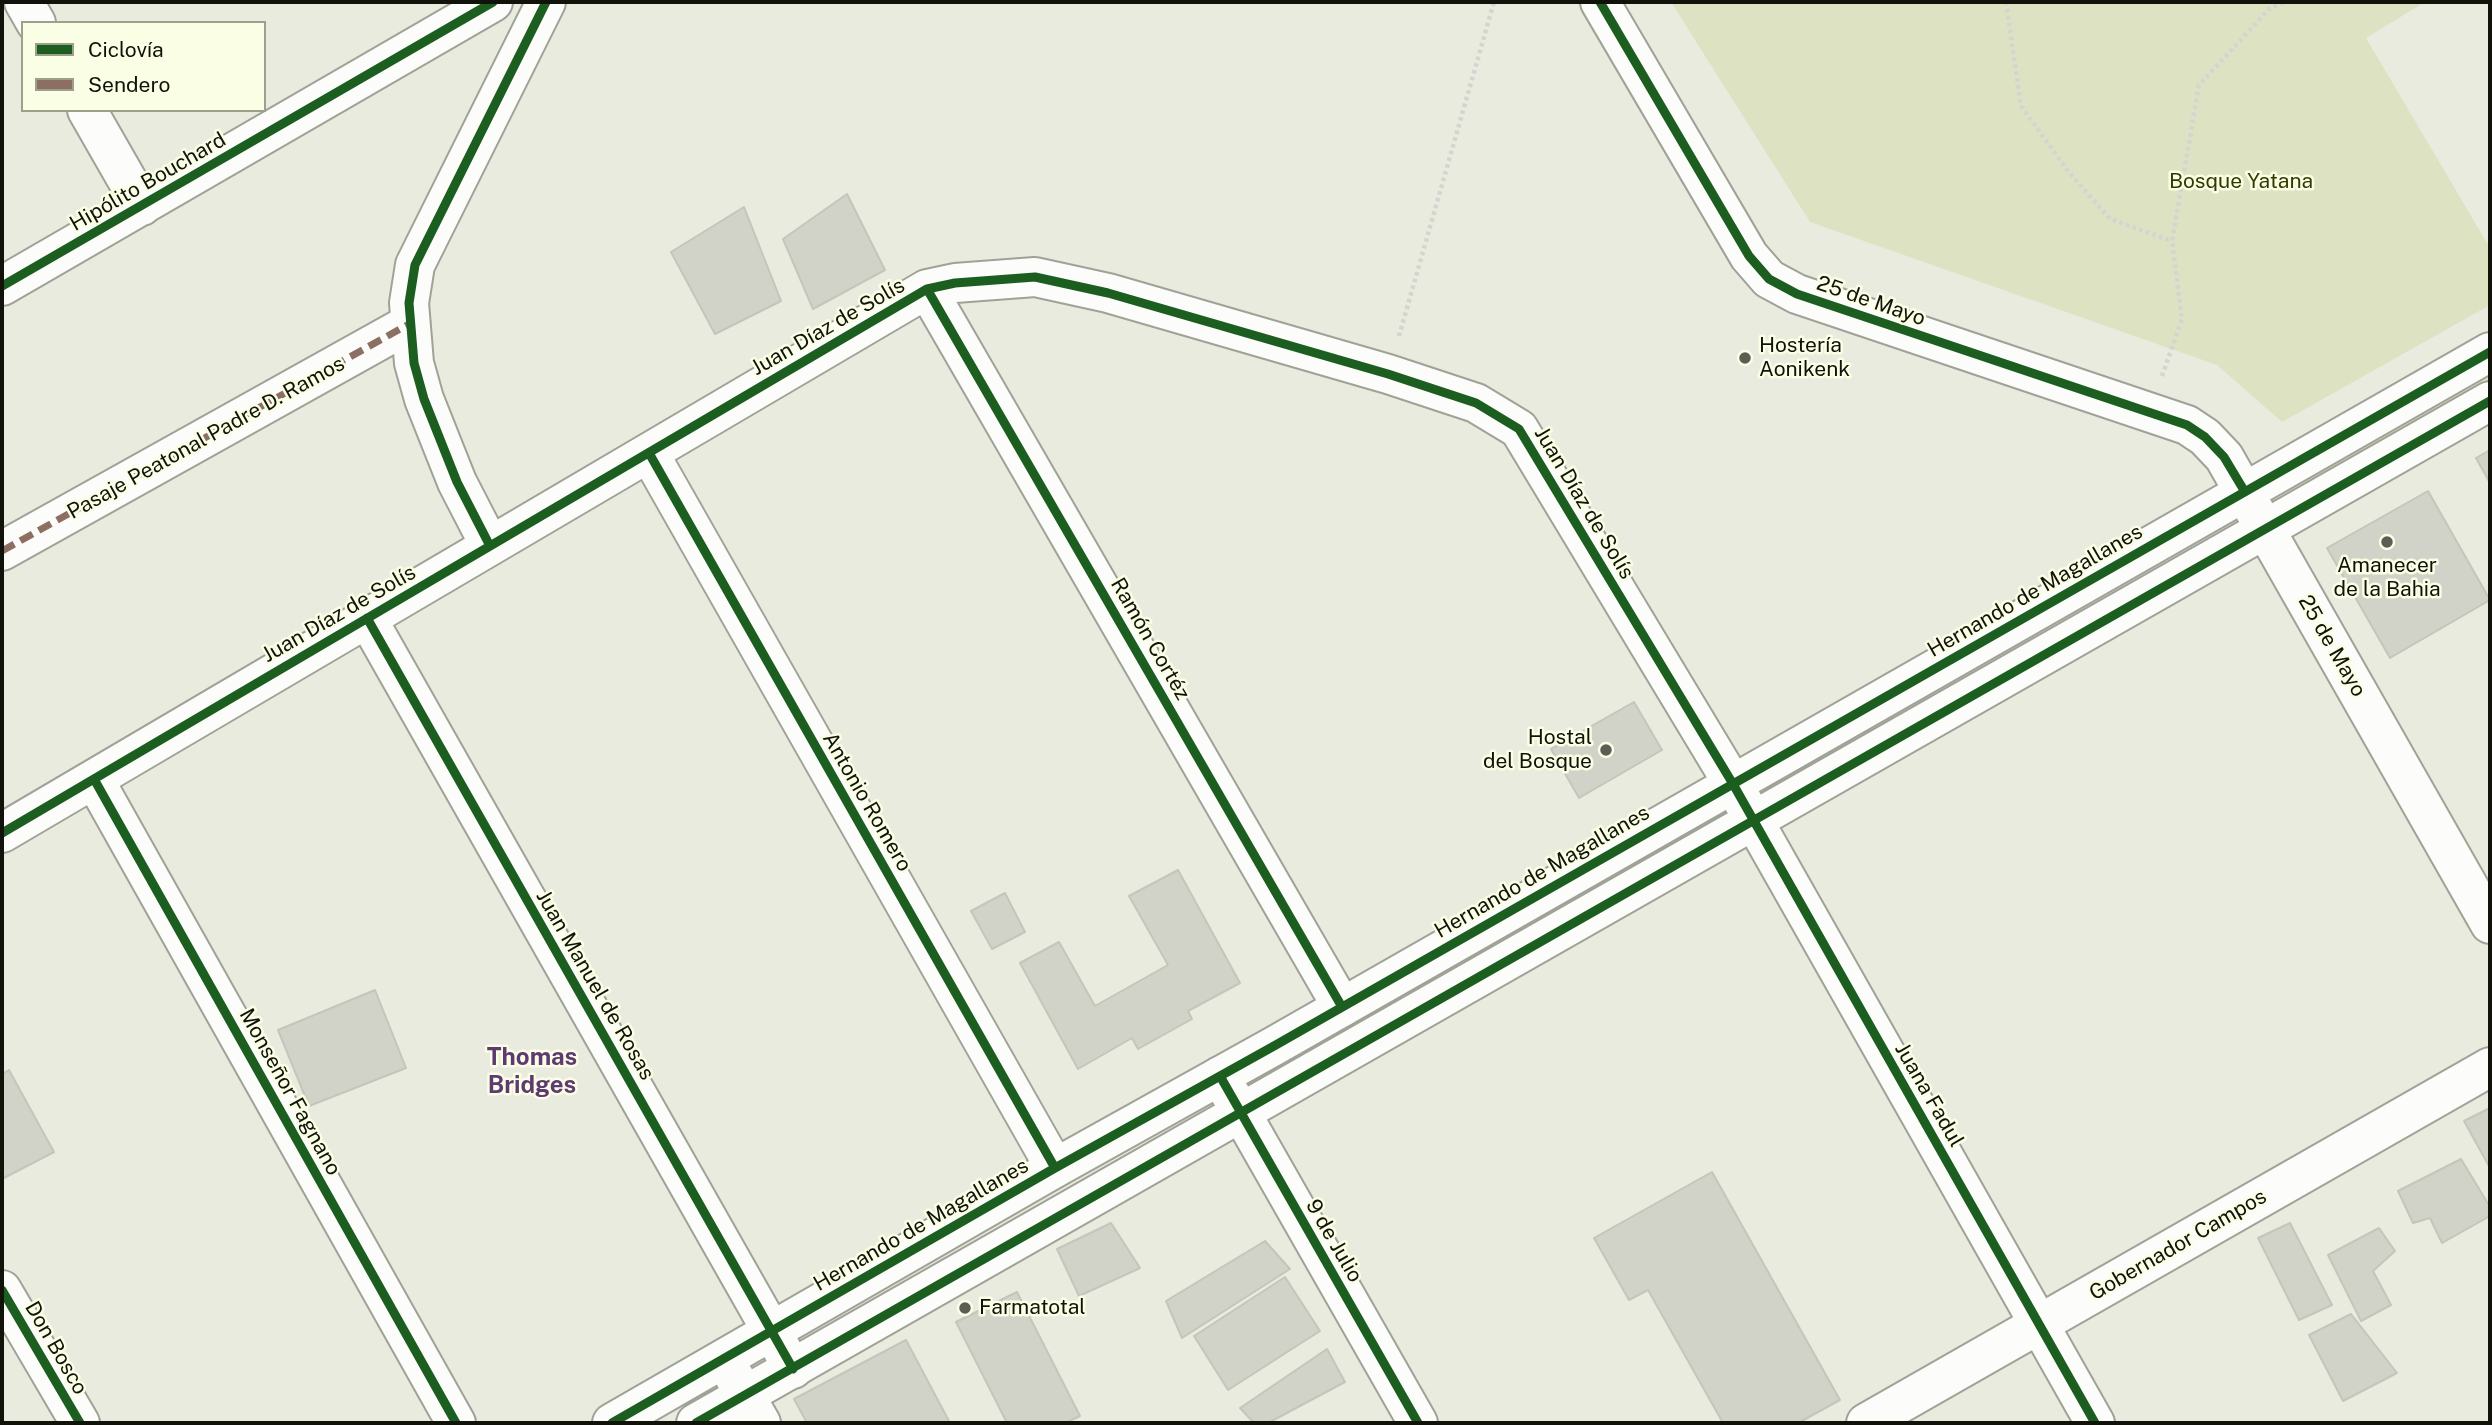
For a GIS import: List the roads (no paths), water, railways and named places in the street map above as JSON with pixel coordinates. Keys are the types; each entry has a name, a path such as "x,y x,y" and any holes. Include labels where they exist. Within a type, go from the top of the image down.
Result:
{"street":[{"path":"24,2 35,21"},
{"name":"Hipólito Bouchard","path":"2,286 493,2"},
{"path":"490,546 457,482 424,399 414,363 409,303 415,265 546,2"},
{"name":"25 de Mayo","path":"1596,4 1749,256 1769,279 1797,294 2187,425 2205,437 2224,457 2245,492 2490,925"},
{"path":"88,112 142,206"},
{"name":"Juan Díaz de Solís","path":"2,832 927,289 955,283 1035,277 1108,293 1388,374 1476,403 1519,429 1733,784"},
{"name":"Ramón Cortéz","path":"927,289 1342,1007"},
{"name":"Pasaje Peatonal Padre D. Ramos","path":"2,551 410,324"},
{"name":"Hernando de Magallanes","path":"611,1423 2490,352"},
{"path":"696,1423 753,1409 793,1369 2490,401"},
{"name":"Antonio Romero","path":"649,453 1055,1168"},
{"name":"Juan Manuel de Rosas","path":"367,618 793,1369"},
{"name":"Monseñor Fagnano","path":"93,779 456,1423"},
{"name":"Juana Fadul","path":"1733,784 2095,1423"},
{"name":"Gobernador Campos","path":"1866,1423 2490,1067"},
{"name":"9 de Julio","path":"1220,1076 1418,1423"},
{"name":"Don Bosco","path":"2,1290 80,1423"},
{"path":"724,1359 753,1409"}],"place":[{"name":"Hostería Aonikenk","path":"1745,358"},
{"name":"Amanecer de la Bahia","path":"2387,542"},
{"name":"Hostal del Bosque","path":"1606,750"},
{"name":"Farmatotal","path":"965,1308"}],"district":[{"name":"Thomas Bridges","path":"532,1072"}],"park label":[{"name":"Bosque Yatana","path":"2241,182"}]}
